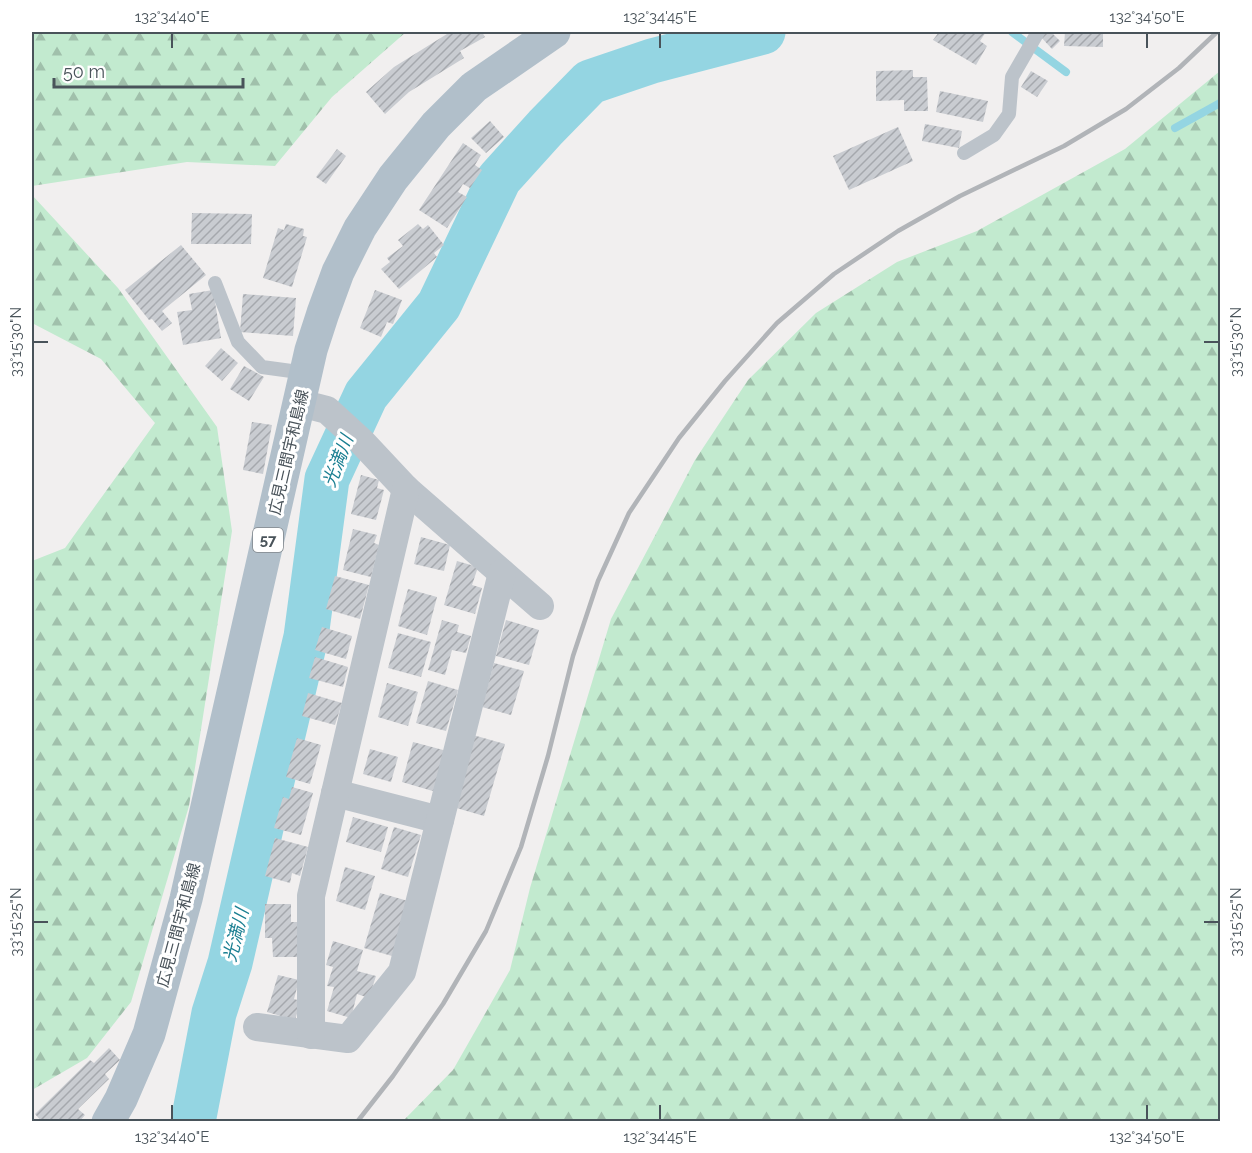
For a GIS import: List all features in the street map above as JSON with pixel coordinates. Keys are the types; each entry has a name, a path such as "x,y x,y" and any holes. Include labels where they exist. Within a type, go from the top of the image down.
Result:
{"main road":[{"name":"広見三間宇和島線","path":"108,1122 121,1100 149,1034 186,898 311,395 311,350 338,272 360,228 393,178 436,125 474,87 554,32"}],"street":[{"path":"311,395 362,442 406,489 540,606"},
{"path":"311,1035 311,896 406,489"},
{"path":"257,1027 348,1039 402,972 502,573"},
{"path":"335,793 440,820"}],"lane":[{"path":"964,153 994,135 1009,114 1012,77 1037,33"},
{"path":"215,283 238,342 262,367 311,395"}],"green space":[{"path":"32,32 406,32 332,97 275,166 187,162 32,186"},
{"path":"1220,71 1220,1121 403,1121 453,1070 510,970 530,888 611,619 695,460 748,380 816,313 897,262 977,231 1125,149"},
{"path":"32,195 118,288 217,427 232,531 189,806 131,1002 87,1058 32,1090 32,561 65,548 155,423 101,359 32,323"}],"building":[{"path":"446,32 482,32 485,37 460,51 464,58 409,92 385,114 366,92 394,67 447,34"},
{"path":"939,32 986,32 980,41 987,46 976,65 933,40"},
{"path":"1044,32 1051,32 1060,41 1052,49 1040,36"},
{"path":"1065,32 1103,32 1103,47 1064,46"},
{"path":"913,70 913,77 927,77 928,111 904,111 904,100 876,101 876,71"},
{"path":"1031,71 1048,81 1037,97 1021,87"},
{"path":"940,91 988,101 983,122 936,112"},
{"path":"490,121 504,137 486,153 471,138"},
{"path":"925,124 962,131 959,148 922,141"},
{"path":"898,127 913,161 849,190 833,156"},
{"path":"463,143 481,155 475,165 482,170 470,188 463,184 458,192 467,197 447,228 419,210"},
{"path":"337,149 346,156 326,184 316,177"},
{"path":"192,213 252,214 251,244 191,244"},
{"path":"286,224 304,229 303,236 307,237 292,287 263,278 278,228 284,230"},
{"path":"418,224 423,229 428,225 444,245 434,253 437,257 399,289 381,269 390,262 387,258 403,246 398,240"},
{"path":"181,245 206,275 162,311 172,323 162,331 152,319 149,320 125,290"},
{"path":"213,290 221,338 183,345 177,312 192,310 189,294"},
{"path":"375,290 402,300 393,324 387,322 381,337 360,328"},
{"path":"243,294 296,298 293,336 240,332"},
{"path":"221,348 238,363 222,381 205,366"},
{"path":"244,366 264,377 249,401 230,389"},
{"path":"252,422 272,425 263,474 243,470"},
{"path":"361,475 379,480 377,488 384,490 376,520 351,514"},
{"path":"353,529 377,535 374,543 379,545 371,577 343,570"},
{"path":"421,537 450,545 444,571 414,564"},
{"path":"457,561 478,567 472,585 482,588 475,614 444,605"},
{"path":"335,576 369,585 360,619 326,609"},
{"path":"408,589 437,597 427,635 398,626"},
{"path":"442,620 459,625 457,632 471,636 466,653 452,650 445,675 428,670"},
{"path":"506,620 539,630 529,665 496,656"},
{"path":"322,627 352,636 346,659 315,650"},
{"path":"398,633 431,642 421,677 388,668"},
{"path":"315,657 348,667 343,687 309,678"},
{"path":"494,663 524,671 511,715 482,707"},
{"path":"428,681 458,690 446,731 416,723"},
{"path":"387,683 418,692 408,726 378,717"},
{"path":"308,693 342,703 335,725 302,716"},
{"path":"473,735 505,744 484,816 453,807"},
{"path":"297,738 321,745 310,784 286,777"},
{"path":"413,742 447,751 436,792 402,782"},
{"path":"370,749 398,757 391,782 363,774"},
{"path":"292,787 313,793 301,835 274,828 283,797 289,799"},
{"path":"353,817 388,827 381,852 346,842"},
{"path":"394,827 421,835 408,877 381,869"},
{"path":"275,838 308,847 300,876 292,873 290,883 265,876"},
{"path":"345,867 375,876 365,910 336,901"},
{"path":"380,893 408,901 392,956 364,948"},
{"path":"265,904 291,904 291,922 301,922 301,957 273,957 272,938 265,938"},
{"path":"333,941 363,950 357,971 376,976 369,998 357,994 351,1018 327,1011 334,987 327,986 333,967 326,965"},
{"path":"278,975 299,980 294,999 301,1001 295,1020 267,1012"},
{"path":"109,1048 120,1060 105,1074 109,1079 78,1109 85,1115 79,1122 42,1122 35,1114 90,1060 94,1063"}],"waterway":[{"name":"光満川","path":"193,1122 214,1013 230,963 306,637 327,479 366,395 439,305 499,179 590,82 652,61 763,32"},
{"path":"1012,32 1066,72"},
{"path":"1175,128 1220,103"}],"railway":[{"path":"357,1122 393,1076 443,1004 486,931 521,847 548,756 573,656 598,581 629,513 679,438 725,381 777,323 834,274 898,231 960,196 1064,146 1126,109 1179,68 1217,32"}]}
